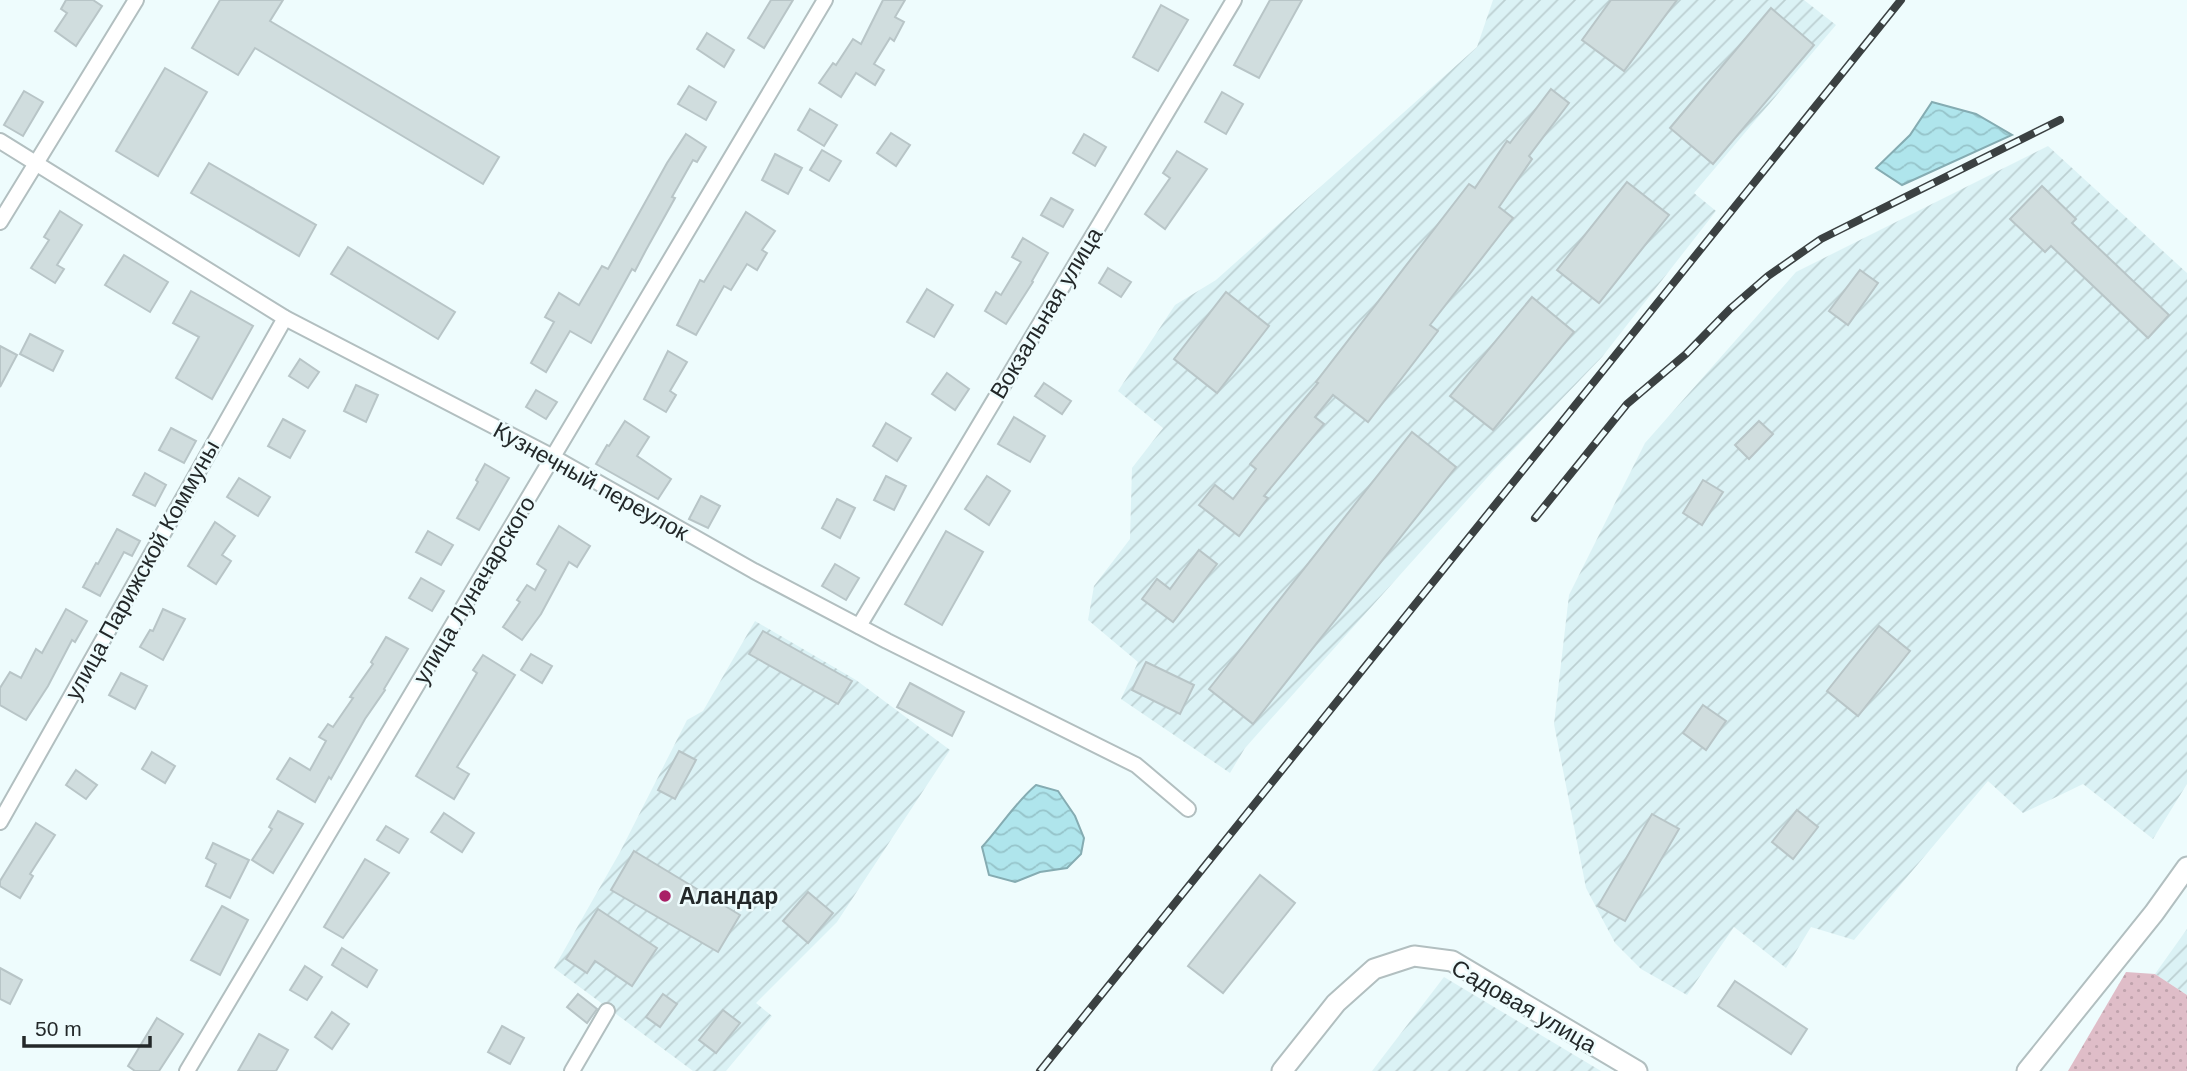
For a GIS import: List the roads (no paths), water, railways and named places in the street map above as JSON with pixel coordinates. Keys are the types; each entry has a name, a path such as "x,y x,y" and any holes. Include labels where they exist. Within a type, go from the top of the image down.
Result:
{"street":[{"path":"0,222 136,0"},
{"name":"улица Луначарского","path":"187,1071 825,0"},
{"name":"Вокзальная улица","path":"859,626 1234,0"},
{"name":"Кузнечный переулок","path":"0,141 285,318 553,457 754,571 1136,765 1188,808"},
{"name":"улица Парижской Коммуны","path":"0,822 285,318"},
{"path":"2028,1071 2154,913 2187,867"},
{"name":"Садовая улица","path":"1282,1071 1336,1003 1374,969 1414,956 1452,961 1637,1071"},
{"path":"572,1071 607,1011"}],"water":[{"path":"1932,102 1976,114 2012,135 1902,185 1876,168 1910,135"},
{"path":"1036,785 1058,791 1075,816 1084,838 1081,854 1067,868 1040,872 1015,882 989,875 982,847"}],"railway":[{"path":"1040,1071 1901,0"},
{"path":"1535,518 1627,404 1686,354 1730,309 1768,276 1821,239 2060,120"}],"place":[{"name":"Аландар","path":"665,896"}]}
